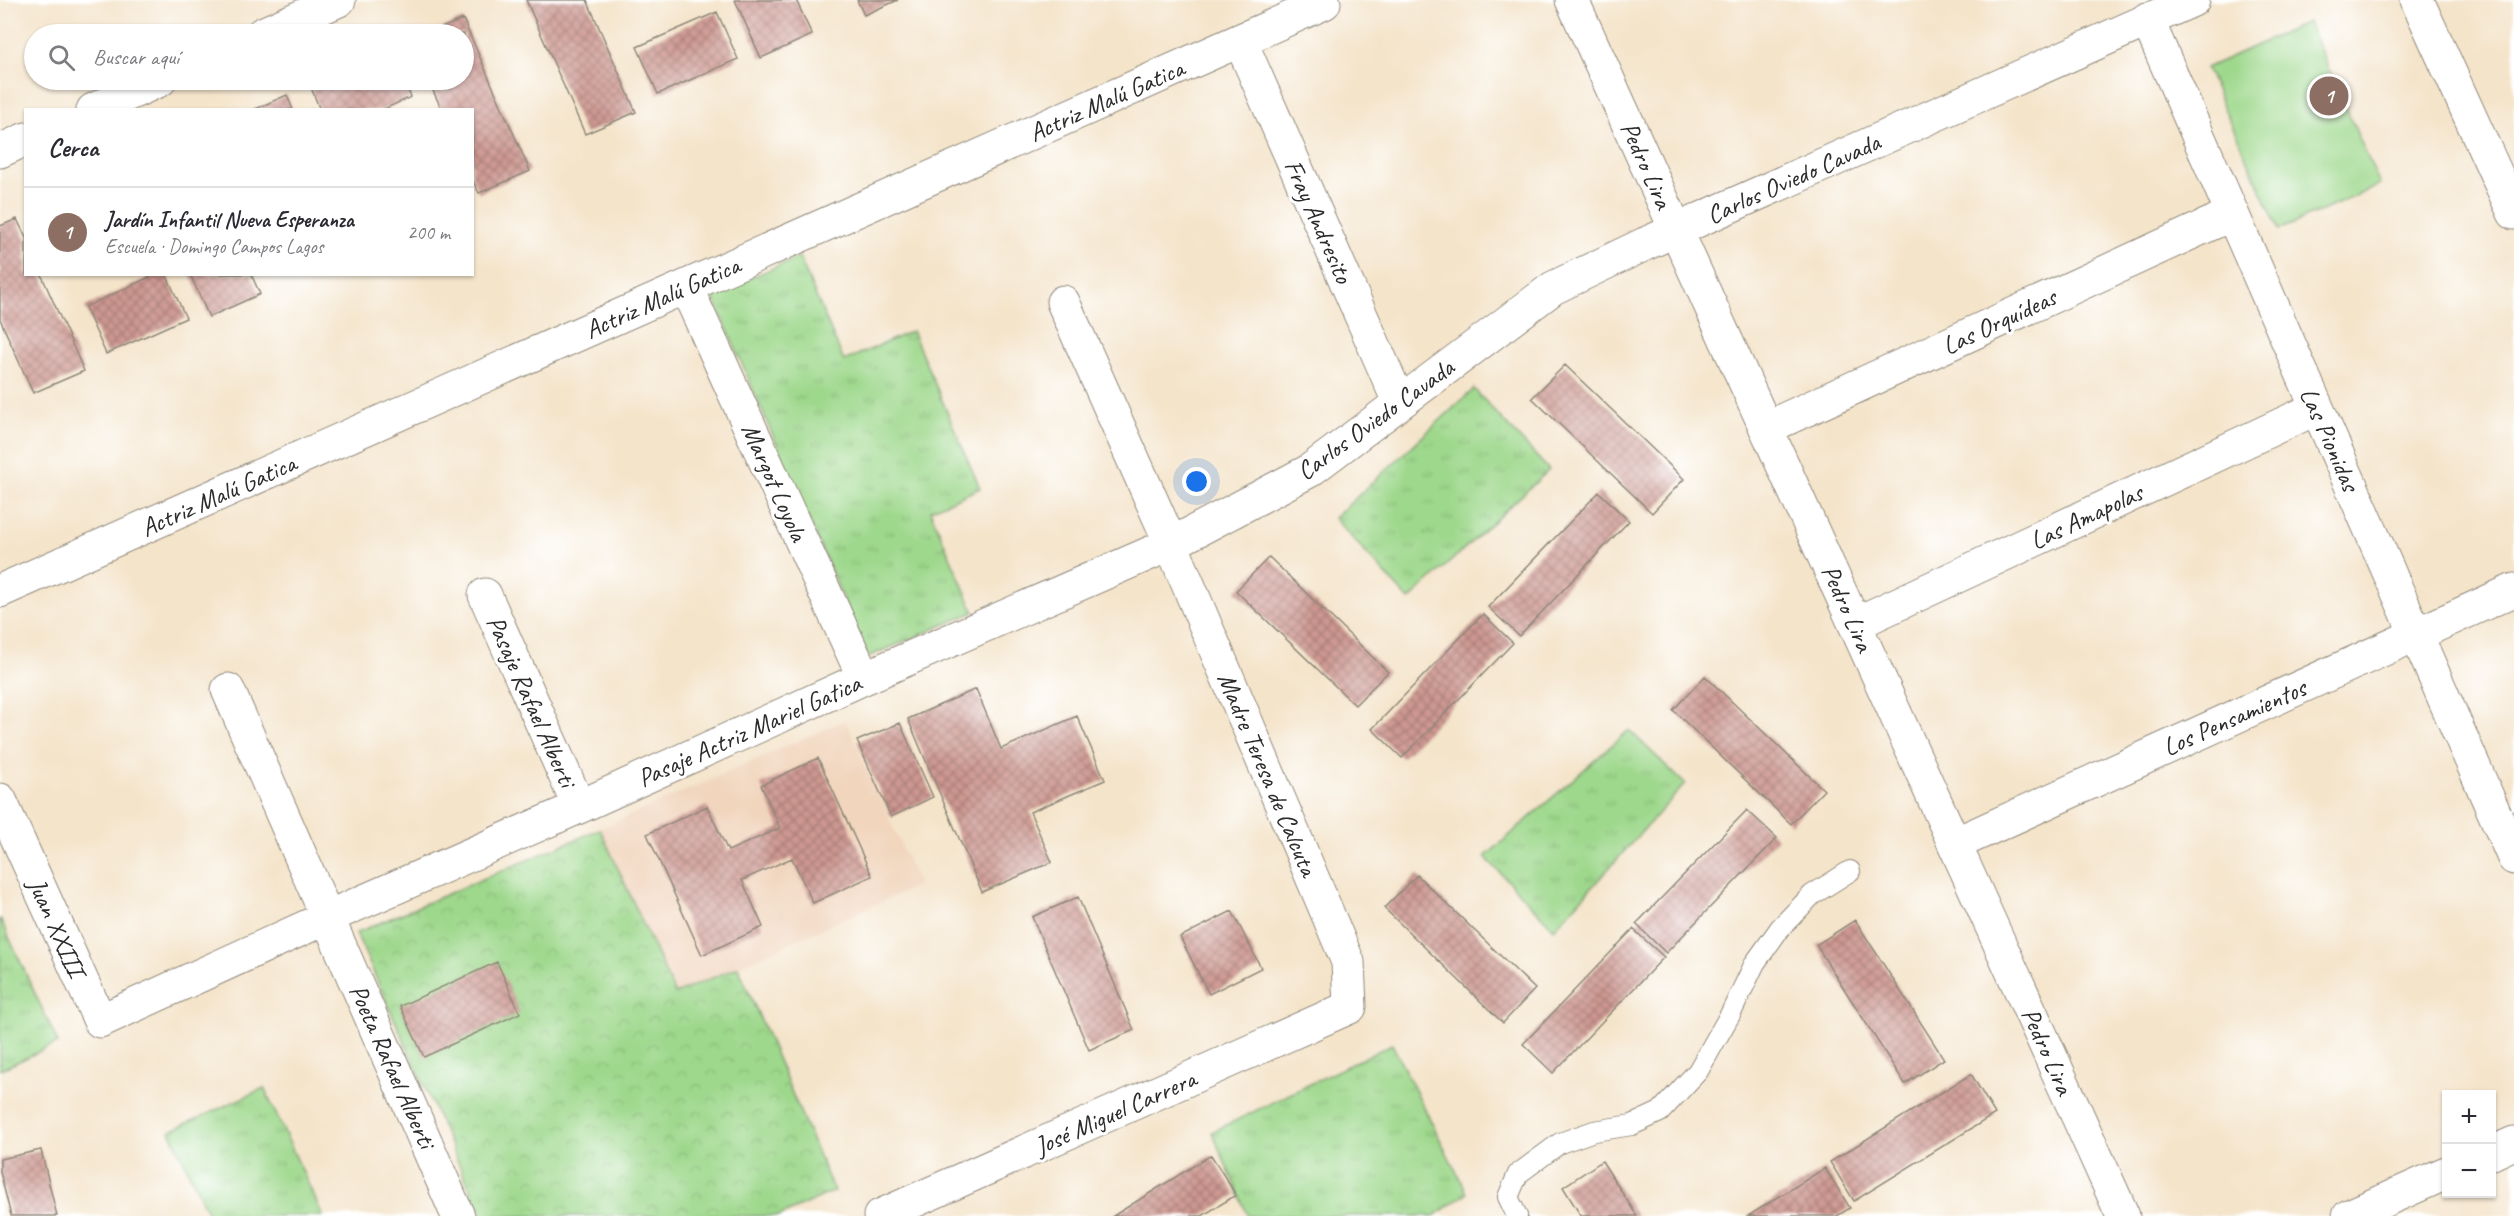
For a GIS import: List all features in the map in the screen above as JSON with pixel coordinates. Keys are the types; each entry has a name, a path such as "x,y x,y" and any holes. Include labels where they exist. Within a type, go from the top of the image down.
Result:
{"street":[{"path":"285,24 339,0"},
{"name":"Pedro Lira","path":"1572,0 2122,1216"},
{"name":"Carlos Oviedo Cavada","path":"1171,544 1309,471 1553,288 1677,230 2193,0"},
{"path":"2417,0 2505,168 2514,213"},
{"name":"Actriz Malú Gatica","path":"0,591 1324,3"},
{"name":"Las Pionidas","path":"2147,19 2514,858"},
{"name":"Fray Andresito","path":"1240,40 1399,402"},
{"path":"97,108 138,90"},
{"path":"0,151 24,140"},
{"name":"Las Orquídeas","path":"1766,428 2232,214"},
{"name":"Margot Loyola","path":"686,287 864,678"},
{"name":"Madre Teresa de Calcuta","path":"1063,302 1171,544 1348,962 1350,1007"},
{"name":"Las Amapolas","path":"1855,624 2317,408"},
{"name":"Pasaje Actriz Mariel Gatica","path":"100,1022 328,917 1171,544"},
{"name":"Los Pensamientos","path":"1954,844 2514,591"},
{"name":"Pasaje Rafael Alberti","path":"485,595 579,807"},
{"path":"228,690 328,917"},
{"name":"Juan XXIII","path":"0,800 100,1022"},
{"name":"Poeta Rafael Alberti","path":"328,917 458,1216"},
{"name":"José Miguel Carrera","path":"880,1216 1350,1007"},
{"path":"2496,1151 2514,1143"},
{"path":"2349,1216 2442,1175"}],"lane":[{"path":"1517,1216 1508,1197 1518,1174 1535,1161 1560,1143 1594,1131 1632,1125 1660,1112 1698,1071 1731,1013 1755,963 1780,928 1812,895 1850,871"}],"shaded area":[{"path":"845,720 919,885 675,995 600,829"}],"green space":[{"path":"2308,22 2380,185 2279,230 2206,68"},
{"path":"799,257 844,361 912,331 980,488 930,510 974,612 868,657 712,294"},
{"path":"1474,389 1549,470 1409,600 1334,518"},
{"path":"1629,730 1685,784 1554,929 1485,857"},
{"path":"600,829 675,994 738,967 834,1191 779,1216 482,1216 356,933"},
{"path":"0,918 58,1043 0,1070"},
{"path":"1392,1044 1467,1193 1434,1216 1248,1216 1212,1132"},
{"path":"264,1088 323,1216 209,1216 170,1131"}],"building":[{"path":"526,0 587,0 636,112 585,134"},
{"path":"735,0 796,0 812,35 761,58"},
{"path":"857,0 898,0 864,15"},
{"path":"717,12 738,59 658,94 637,47"},
{"path":"463,19 465,24 451,24"},
{"path":"474,44 530,171 479,193 474,183 474,108 441,108 433,90 474,90"},
{"path":"312,90 408,90 411,97 386,108 319,108"},
{"path":"287,95 292,108 258,108"},
{"path":"17,219 24,234 24,276 42,276 84,371 33,393 0,319 0,226"},
{"path":"152,276 167,276 186,318 106,354 85,307"},
{"path":"191,276 252,276 260,294 209,317"},
{"path":"1565,365 1684,479 1652,513 1532,398"},
{"path":"1599,492 1629,521 1519,636 1488,607"},
{"path":"1269,557 1388,672 1355,705 1236,591"},
{"path":"1483,614 1513,643 1402,758 1372,729"},
{"path":"1705,676 1824,790 1791,824 1673,710"},
{"path":"976,689 1001,749 1077,716 1105,780 1030,812 1052,862 982,892 908,719"},
{"path":"900,723 933,797 891,817 857,741"},
{"path":"818,758 872,876 813,903 792,858 742,880 763,927 702,955 647,834 707,806 728,851 780,828 761,785"},
{"path":"1747,810 1777,838 1666,953 1636,924"},
{"path":"1417,875 1535,989 1503,1023 1384,908"},
{"path":"1078,897 1134,1030 1089,1050 1032,917"},
{"path":"1232,911 1261,968 1209,994 1180,937"},
{"path":"1855,920 1944,1059 1905,1084 1816,945"},
{"path":"1633,929 1664,957 1553,1073 1523,1044"},
{"path":"497,962 520,1013 424,1057 400,1006"},
{"path":"1971,1074 1995,1114 1854,1201 1830,1162"},
{"path":"41,1150 57,1216 11,1216 0,1172 0,1159"},
{"path":"1211,1155 1236,1195 1202,1216 1113,1216"},
{"path":"1602,1161 1637,1216 1581,1216 1563,1187"},
{"path":"1825,1168 1850,1208 1837,1216 1748,1216"}],"place":[{"name":"Jardín Infantil Nueva Esperanza","path":"2329,96"}]}
